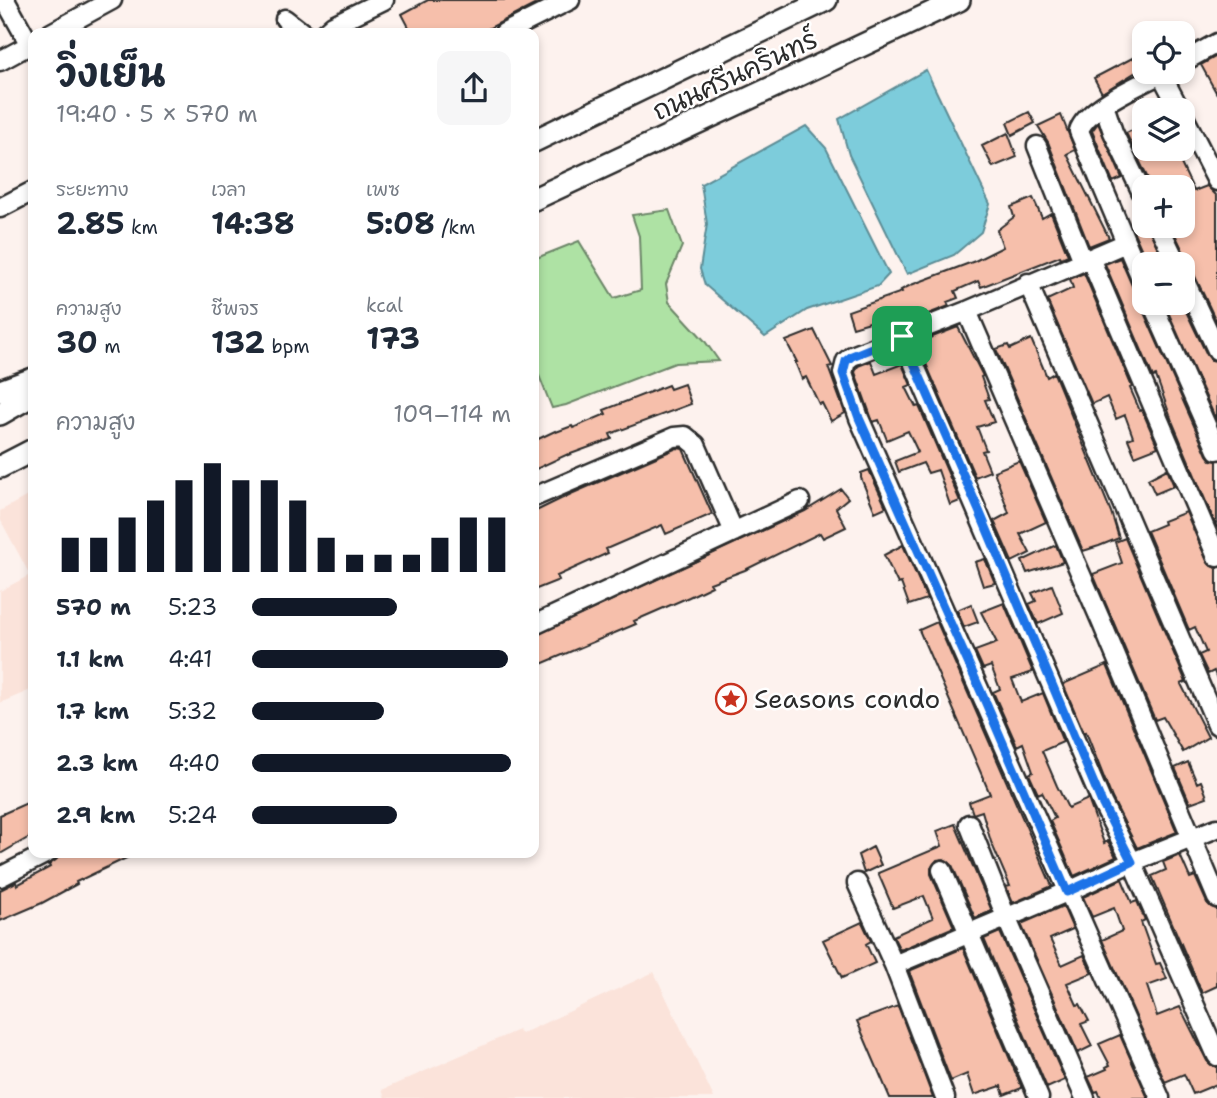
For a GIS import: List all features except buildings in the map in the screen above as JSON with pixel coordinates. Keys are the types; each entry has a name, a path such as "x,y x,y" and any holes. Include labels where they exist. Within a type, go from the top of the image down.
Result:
{"main road":[{"name":"ถนนศรีนครินทร์","path":"539,139 826,0"},
{"name":"ถนนศรีนครินทร์","path":"539,197 959,0"},
{"path":"0,391 28,381"},
{"path":"0,414 28,398"},
{"path":"0,451 28,438"},
{"path":"0,467 28,453"}],"street":[{"path":"5,0 28,39"},
{"path":"60,28 112,0"},
{"path":"330,28 384,0"},
{"path":"514,28 570,0"},
{"path":"285,19 297,28"},
{"path":"1195,55 1217,43"},
{"path":"0,61 28,46"},
{"path":"1132,257 1079,131 1085,120 1104,105 1143,84"},
{"path":"1104,105 1113,132 1134,175"},
{"path":"1195,138 1217,181"},
{"path":"1037,146 1217,556"},
{"path":"0,208 28,194"},
{"path":"1126,243 1028,283 967,312 852,356 846,361 843,373 859,418 1160,1098"},
{"path":"1028,283 1217,724"},
{"path":"1195,303 1217,350"},
{"path":"967,312 1217,898"},
{"path":"1157,315 1217,450"},
{"path":"902,336 1102,803 1132,862 1217,1056"},
{"path":"539,495 674,437 685,436 696,445 734,532"},
{"path":"539,623 800,501"},
{"path":"969,824 1006,917 1085,1098"},
{"path":"894,965 1217,828"},
{"path":"0,877 37,858"},
{"path":"942,870 1039,1098"},
{"path":"857,883 894,965 945,1098"}],"shaded area":[{"path":"28,496 28,571 0,519 0,511"},
{"path":"28,576 28,691 0,703 0,591"},
{"path":"654,972 714,1098 385,1098 382,1090 518,1030 521,1034"}],"green space":[{"path":"669,210 682,246 666,284 669,302 704,340 719,361 675,363 552,408 539,376 539,257 579,241 614,298 641,290 639,236 632,215"}],"water":[{"path":"926,70 990,204 981,232 954,255 907,274 849,155 839,119"},
{"path":"806,126 826,148 889,274 878,286 807,310 765,337 705,285 700,269 707,224 701,184"}],"place":[{"name":"Seasons condo","path":"731,699"}],"route":[{"path":"902,336 1102,803 1132,862 1067,892 859,418 843,373 846,361 852,356 902,336"}]}
